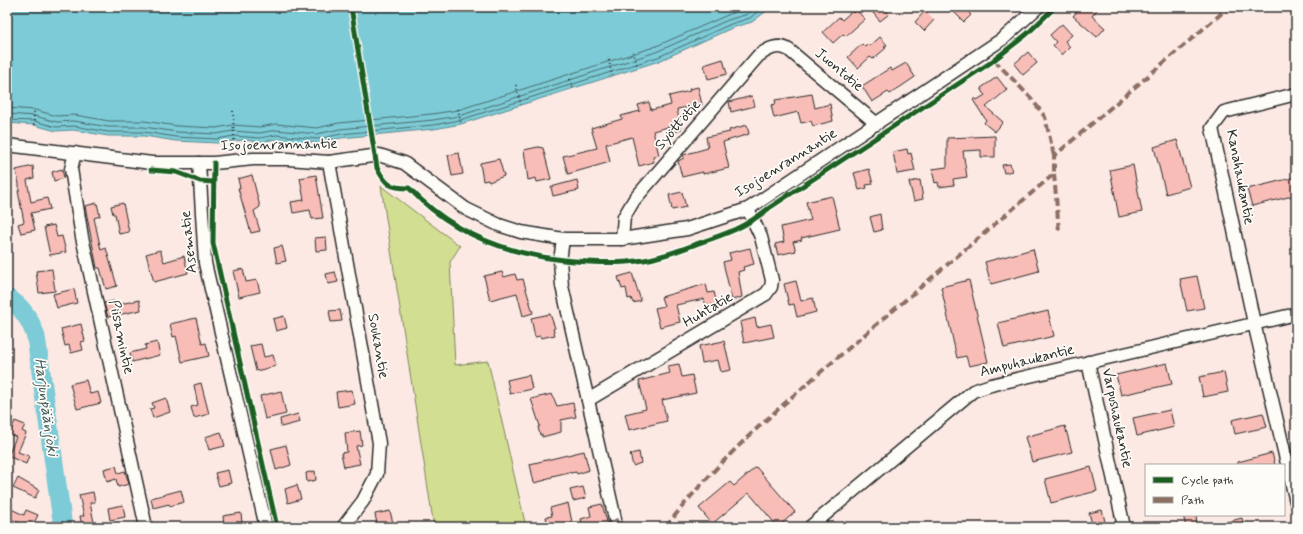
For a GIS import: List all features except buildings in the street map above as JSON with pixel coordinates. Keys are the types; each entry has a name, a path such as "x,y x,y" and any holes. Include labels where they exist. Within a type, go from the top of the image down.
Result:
{"street":[{"name":"Isojoenrannantie","path":"7,145 152,162 199,163 288,158 329,162 373,155 389,157 419,173 466,210 499,225 521,232 563,239 622,238 687,229 748,209 1004,38 1038,7"},
{"name":"Juontotie","path":"777,47 783,47 789,50 877,124"},
{"name":"Syöttötie","path":"622,238 624,217 634,200 758,56 768,49 777,47"},
{"name":"Kanahaukantie","path":"1296,94 1224,112 1212,128 1254,323 1296,502"},
{"name":"Piisamintie","path":"75,153 71,170 80,222 146,527"},
{"name":"Soukantie","path":"329,162 379,443 377,474 363,501 343,527"},
{"name":"Asematie","path":"199,163 205,263 266,527"},
{"name":"Huhtatie","path":"588,400 766,294 771,287 772,280 761,237 748,209"},
{"path":"563,239 560,261 562,286 615,518"},
{"name":"Ampuhaukantie","path":"810,527 973,391 991,385 1296,314"},
{"name":"Varpushaukantie","path":"1088,362 1124,527"}],"path":[{"path":"633,52 638,67"},
{"path":"608,56 612,76"},
{"path":"570,79 573,88"},
{"path":"516,85 521,105"},
{"path":"458,109 461,124"},
{"path":"34,111 34,125"},
{"path":"233,111 234,140"}],"green space":[{"path":"381,186 460,246 450,262 455,365 488,361 526,527 434,527"}],"water":[{"path":"7,7 772,7 752,22 732,28 659,61 461,124 434,129 341,138 318,143 276,139 261,142 244,140 217,143 176,141 144,136 108,136 73,130 56,131 34,125 7,123"}],"waterway":[{"name":"Harjunpäänjoki","path":"7,298 17,305 25,314 36,337 63,527"}],"marked path":[{"path":"666,527 709,476 756,429 1054,174 1054,156 1229,7"},
{"path":"994,60 1031,98 1045,117 1054,156"},
{"path":"1054,174 1059,231"},
{"path":"615,519 621,527"}],"cycle path":[{"path":"351,7 377,168 386,182 393,186 409,188 428,206 448,221 469,233 492,243 515,251 539,256 564,260 610,263 651,259 679,251 744,225 990,63 1027,34 1055,7"},
{"path":"214,163 213,243 277,527"},
{"path":"151,170 176,172 200,181 213,182"}]}
